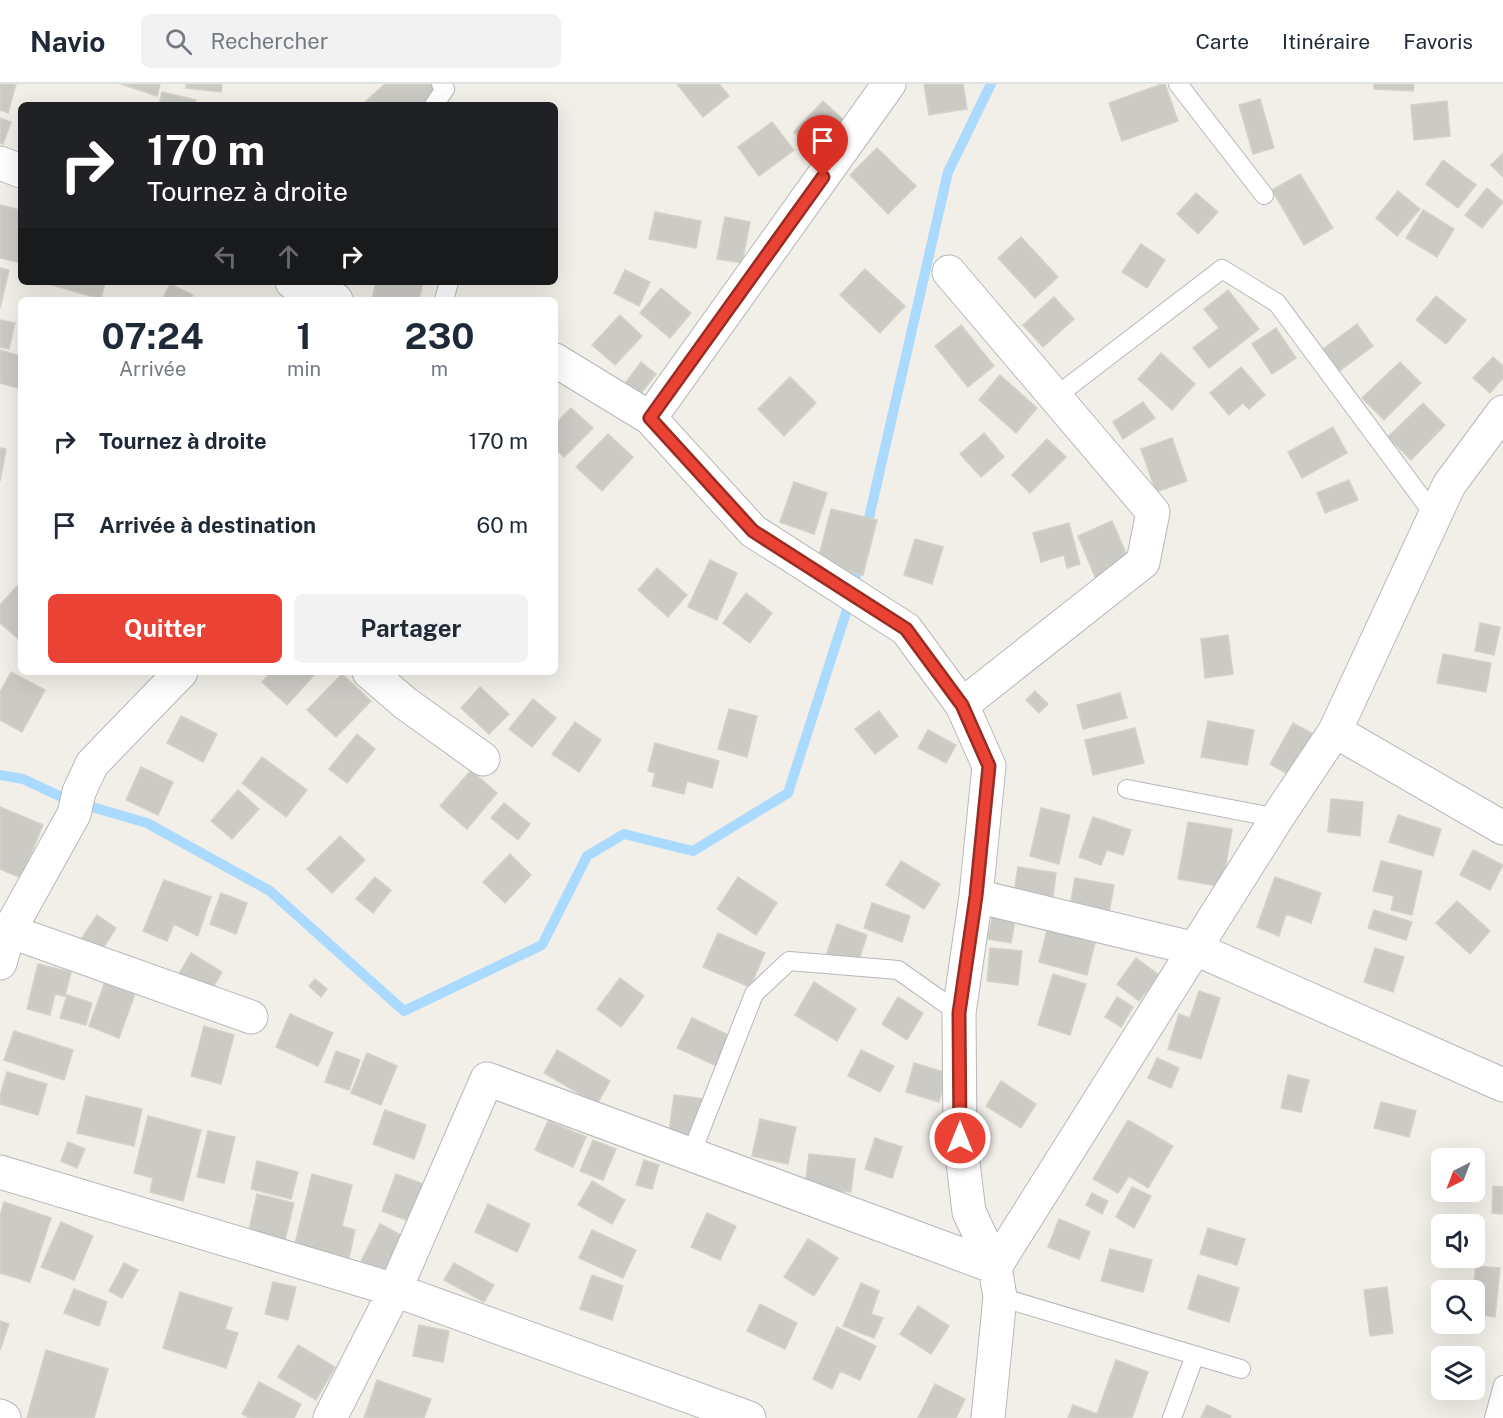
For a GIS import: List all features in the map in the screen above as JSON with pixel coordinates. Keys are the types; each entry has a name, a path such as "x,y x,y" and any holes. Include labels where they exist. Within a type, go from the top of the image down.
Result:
{"street":[{"path":"650,418 889,84"},
{"path":"0,163 18,170"},
{"path":"949,272 1153,512 1143,562 962,705"},
{"path":"299,285 329,297"},
{"path":"558,362 650,418 753,531 906,629 962,705 989,766 976,896 959,1013 960,1138 969,1212 997,1282 988,1418"},
{"path":"997,1282 1196,949 1277,818 1335,731 1449,485 1503,412"},
{"path":"0,963 4,926 76,803 92,764 178,675"},
{"path":"372,675 405,703 483,759"},
{"path":"1335,731 1503,828"},
{"path":"976,896 1196,949 1503,1085"},
{"path":"4,926 250,1017"},
{"path":"330,1418 395,1290 487,1079 691,1154 997,1282"},
{"path":"0,1172 395,1290 749,1418"}],"lane":[{"path":"436,102 444,89 441,84"},
{"path":"1178,84 1264,195"},
{"path":"1055,397 1222,269 1277,303 1435,516"},
{"path":"1127,789 1277,818"},
{"path":"691,1154 754,994 789,961 898,970 959,1013"},
{"path":"997,1282 1195,1355 1241,1369"},
{"path":"1172,1418 1195,1355"},
{"path":"1494,1418 1503,1385"}],"building":[{"path":"0,84 16,84 8,113 0,110"},
{"path":"121,84 160,84 157,96"},
{"path":"186,84 222,84 221,92 186,88"},
{"path":"385,84 431,84 440,95 432,102 365,102"},
{"path":"677,84 719,84 729,96 703,117"},
{"path":"924,84 963,84 967,109 929,115"},
{"path":"1165,84 1178,121 1122,141 1109,103"},
{"path":"1374,84 1414,84 1413,91 1374,89"},
{"path":"162,92 196,100 196,102 160,102"},
{"path":"1260,99 1274,148 1253,154 1239,105"},
{"path":"823,101 847,123 817,154 794,132"},
{"path":"1447,101 1450,136 1414,140 1411,105"},
{"path":"0,118 11,122 3,144 0,143"},
{"path":"772,122 794,150 759,176 738,147"},
{"path":"877,148 916,186 888,214 850,175"},
{"path":"1503,153 1503,177 1491,165"},
{"path":"1443,160 1476,185 1458,208 1426,184"},
{"path":"1300,174 1333,228 1304,245 1272,190"},
{"path":"1487,188 1503,202 1482,228 1465,215"},
{"path":"1398,191 1420,209 1397,236 1376,218"},
{"path":"1196,193 1218,212 1198,234 1177,214"},
{"path":"0,205 18,209 18,262 0,258"},
{"path":"1423,210 1454,229 1437,257 1406,238"},
{"path":"655,212 701,221 696,248 649,239"},
{"path":"725,217 750,222 742,263 717,259"},
{"path":"1021,237 1058,277 1035,298 998,258"},
{"path":"1141,244 1165,260 1147,288 1122,272"},
{"path":"0,268 9,270 0,308"},
{"path":"865,269 905,306 880,333 840,295"},
{"path":"625,270 650,282 639,306 614,293"},
{"path":"52,285 104,285 101,297"},
{"path":"170,285 193,295 192,297 164,297"},
{"path":"375,285 422,285 420,297 372,297"},
{"path":"661,288 691,313 670,338 640,313"},
{"path":"1228,290 1259,329 1209,368 1193,348 1219,328 1204,309"},
{"path":"1436,296 1466,320 1446,344 1416,320"},
{"path":"1054,297 1074,319 1043,347 1023,325"},
{"path":"620,315 642,336 615,365 592,345"},
{"path":"0,320 15,323 9,349 0,347"},
{"path":"1357,324 1373,346 1338,372 1322,350"},
{"path":"961,325 994,366 968,387 935,346"},
{"path":"1276,328 1296,358 1272,374 1252,344"},
{"path":"0,350 18,355 18,388 0,383"},
{"path":"1161,353 1195,384 1172,410 1138,379"},
{"path":"1493,357 1503,366 1503,378 1490,393 1473,378"},
{"path":"641,362 656,374 638,397 623,386"},
{"path":"1400,362 1421,383 1384,420 1362,398"},
{"path":"1241,367 1265,395 1249,409 1243,403 1229,415 1210,393"},
{"path":"1000,375 1037,408 1016,433 979,400"},
{"path":"790,377 816,403 784,436 758,409"},
{"path":"1143,402 1155,418 1123,439 1113,422"},
{"path":"1423,403 1445,425 1411,460 1388,437"},
{"path":"571,408 593,428 564,457 558,452 558,421"},
{"path":"1333,427 1347,453 1302,478 1288,452"},
{"path":"984,433 1004,457 981,477 960,454"},
{"path":"608,434 633,457 602,491 576,467"},
{"path":"1172,438 1187,481 1156,492 1141,449"},
{"path":"1047,439 1066,457 1030,493 1012,475"},
{"path":"0,448 6,449 0,481"},
{"path":"1349,480 1358,500 1325,513 1317,493"},
{"path":"794,482 827,493 814,534 780,522"},
{"path":"831,509 877,520 863,575 817,564"},
{"path":"1112,521 1133,569 1098,584 1078,536"},
{"path":"1069,523 1080,564 1067,568 1064,555 1041,562 1033,533"},
{"path":"915,539 943,547 932,584 904,575"},
{"path":"710,560 737,573 717,620 688,607"},
{"path":"657,568 687,595 668,617 638,590"},
{"path":"18,587 18,638 0,623 0,605"},
{"path":"746,593 772,613 750,643 723,623"},
{"path":"1480,623 1500,627 1494,655 1475,651"},
{"path":"1228,635 1233,674 1205,678 1201,639"},
{"path":"1443,654 1491,663 1486,692 1437,683"},
{"path":"11,672 45,690 22,732 0,720 0,692"},
{"path":"268,675 314,675 287,705 262,682"},
{"path":"341,675 371,701 336,737 307,710"},
{"path":"480,687 509,714 489,734 461,708"},
{"path":"1035,691 1048,704 1039,713 1026,700"},
{"path":"1120,693 1127,718 1083,729 1077,705"},
{"path":"533,699 556,718 532,747 509,729"},
{"path":"729,709 757,716 747,757 718,749"},
{"path":"879,711 898,736 875,754 855,729"},
{"path":"181,716 217,734 203,762 167,743"},
{"path":"1208,721 1254,730 1247,765 1201,757"},
{"path":"575,722 601,740 579,772 552,754"},
{"path":"1293,723 1324,740 1301,782 1270,764"},
{"path":"1135,728 1144,763 1093,775 1085,740"},
{"path":"928,730 956,745 946,763 918,748"},
{"path":"357,734 375,749 347,783 329,769"},
{"path":"655,743 719,761 712,788 687,781 684,794 652,786 655,773 648,771"},
{"path":"262,757 307,790 286,817 242,783"},
{"path":"141,767 173,782 158,815 126,800"},
{"path":"471,770 497,793 467,829 440,806"},
{"path":"238,790 259,809 232,839 211,821"},
{"path":"1331,799 1363,802 1360,836 1328,832"},
{"path":"504,803 530,824 518,840 491,818"},
{"path":"0,807 43,825 21,878 0,869"},
{"path":"1041,808 1070,815 1059,864 1030,856"},
{"path":"1398,815 1441,829 1433,856 1389,842"},
{"path":"1093,817 1131,830 1123,855 1107,850 1101,865 1079,857"},
{"path":"1188,822 1232,829 1222,887 1178,879"},
{"path":"340,836 365,860 332,893 307,869"},
{"path":"1473,850 1503,865 1490,890 1460,875"},
{"path":"510,854 531,875 505,903 483,882"},
{"path":"901,861 940,884 924,909 886,885"},
{"path":"1381,861 1422,871 1412,915 1391,910 1394,896 1373,891"},
{"path":"1018,867 1056,873 1053,898 1014,892"},
{"path":"375,877 391,890 373,913 356,899"},
{"path":"738,877 777,903 756,935 717,909"},
{"path":"1275,877 1321,893 1311,923 1286,914 1279,936 1257,927"},
{"path":"1075,878 1114,885 1109,913 1070,906"},
{"path":"164,880 211,897 198,936 174,924 167,941 143,931"},
{"path":"221,893 247,903 236,934 210,924"},
{"path":"1457,901 1490,931 1470,954 1436,923"},
{"path":"872,903 910,916 902,942 864,928"},
{"path":"1374,910 1412,922 1406,940 1368,928"},
{"path":"993,912 1016,916 1011,943 988,939"},
{"path":"97,915 116,928 98,956 78,944"},
{"path":"837,924 867,935 854,975 823,964"},
{"path":"1047,930 1095,943 1087,975 1039,962"},
{"path":"718,933 765,953 750,987 703,967"},
{"path":"990,948 1022,951 1018,985 987,981"},
{"path":"1375,948 1404,957 1393,992 1364,982"},
{"path":"191,953 222,972 203,1005 172,986"},
{"path":"1136,958 1159,975 1139,1001 1117,984"},
{"path":"38,964 71,972 65,996 55,994 50,1015 27,1009"},
{"path":"1053,974 1086,984 1070,1035 1038,1025"},
{"path":"620,978 644,996 621,1027 597,1009"},
{"path":"315,979 327,989 321,997 309,986"},
{"path":"105,982 135,994 119,1038 89,1026"},
{"path":"814,982 856,1009 837,1041 795,1015"},
{"path":"1199,991 1220,998 1201,1059 1168,1049 1179,1014 1190,1018"},
{"path":"67,995 92,1003 86,1025 60,1018"},
{"path":"898,997 923,1013 907,1040 882,1024"},
{"path":"1117,997 1133,1007 1121,1027 1105,1017"},
{"path":"290,1014 333,1033 318,1066 276,1047"},
{"path":"692,1018 735,1038 721,1068 677,1048"},
{"path":"204,1026 234,1035 221,1084 191,1076"},
{"path":"14,1031 73,1050 64,1080 4,1060"},
{"path":"557,1050 610,1081 597,1104 544,1073"},
{"path":"861,1050 894,1066 880,1092 848,1076"},
{"path":"336,1051 360,1060 349,1090 325,1082"},
{"path":"367,1053 397,1066 381,1105 351,1093"},
{"path":"1157,1058 1179,1068 1171,1088 1148,1078"},
{"path":"914,1063 947,1073 939,1102 906,1092"},
{"path":"7,1072 47,1084 38,1115 0,1104"},
{"path":"1288,1075 1309,1080 1301,1112 1281,1108"},
{"path":"1001,1081 1036,1104 1021,1128 986,1106"},
{"path":"674,1095 705,1099 699,1143 668,1140"},
{"path":"86,1096 142,1109 134,1146 77,1133"},
{"path":"1381,1102 1416,1111 1409,1137 1374,1128"},
{"path":"385,1110 426,1125 414,1159 373,1144"},
{"path":"148,1116 201,1130 183,1201 150,1192 153,1178 134,1173"},
{"path":"760,1119 796,1127 788,1164 752,1156"},
{"path":"1128,1120 1173,1146 1148,1188 1129,1176 1118,1193 1093,1179"},
{"path":"548,1121 586,1137 573,1167 535,1150"},
{"path":"208,1131 235,1137 224,1183 197,1177"},
{"path":"875,1138 902,1147 892,1178 865,1169"},
{"path":"593,1140 616,1149 603,1180 580,1171"},
{"path":"68,1142 85,1149 77,1168 61,1161"},
{"path":"809,1154 855,1159 851,1192 805,1187"},
{"path":"644,1160 659,1165 652,1189 636,1185"},
{"path":"257,1161 298,1172 291,1199 251,1189"},
{"path":"312,1174 352,1185 342,1226 355,1230 349,1258 295,1244"},
{"path":"396,1174 423,1184 409,1221 382,1211"},
{"path":"592,1181 625,1200 612,1224 578,1205"},
{"path":"1493,1186 1503,1187 1503,1214 1492,1213"},
{"path":"1132,1187 1151,1196 1134,1228 1116,1217"},
{"path":"1092,1193 1108,1201 1102,1214 1086,1205"},
{"path":"257,1194 294,1203 283,1248 247,1239"},
{"path":"4,1202 51,1218 30,1282 0,1273 0,1216"},
{"path":"488,1204 530,1224 517,1252 475,1232"},
{"path":"707,1213 736,1226 720,1260 691,1247"},
{"path":"1059,1219 1090,1232 1079,1259 1048,1247"},
{"path":"61,1222 93,1236 74,1280 41,1267"},
{"path":"380,1224 405,1237 386,1274 361,1261"},
{"path":"1208,1228 1245,1239 1237,1265 1200,1254"},
{"path":"592,1230 636,1250 623,1278 579,1258"},
{"path":"808,1239 838,1258 814,1296 784,1277"},
{"path":"1110,1249 1152,1260 1143,1292 1101,1281"},
{"path":"124,1263 138,1270 122,1298 109,1291"},
{"path":"454,1263 494,1285 484,1302 444,1280"},
{"path":"1476,1268 1500,1268 1495,1317 1485,1316 1485,1280 1474,1280"},
{"path":"592,1275 623,1286 612,1320 580,1309"},
{"path":"1198,1275 1239,1288 1229,1322 1188,1309"},
{"path":"273,1282 296,1287 288,1320 265,1314"},
{"path":"861,1283 879,1291 871,1314 883,1318 874,1338 843,1326"},
{"path":"1387,1287 1393,1333 1370,1336 1364,1290"},
{"path":"74,1289 107,1302 99,1326 64,1313"},
{"path":"180,1292 232,1308 225,1329 238,1333 226,1368 163,1348"},
{"path":"760,1304 797,1323 785,1349 747,1331"},
{"path":"918,1306 949,1326 931,1354 900,1334"},
{"path":"0,1321 9,1324 0,1350"},
{"path":"419,1325 449,1331 443,1362 413,1356"},
{"path":"837,1327 876,1346 860,1380 840,1371 832,1389 813,1379"},
{"path":"298,1345 335,1367 316,1400 278,1377"},
{"path":"46,1350 108,1369 94,1418 27,1418"},
{"path":"1116,1360 1148,1372 1132,1418 1068,1418 1073,1405 1097,1414"},
{"path":"377,1380 431,1399 424,1418 364,1418"},
{"path":"259,1382 301,1404 294,1418 250,1418 242,1414"},
{"path":"935,1384 965,1399 956,1418 918,1418"},
{"path":"1207,1405 1231,1416 1230,1418 1201,1418"}],"waterway":[{"path":"866,531 948,172 991,84"},
{"path":"0,775 23,779 68,800 147,823 270,891 404,1011 542,945 587,856 624,834 693,851 788,793 852,594 859,561"}],"route":[{"path":"823,177 650,418 753,531 906,629 962,705 989,766 976,896 959,1013 960,1138"}]}
